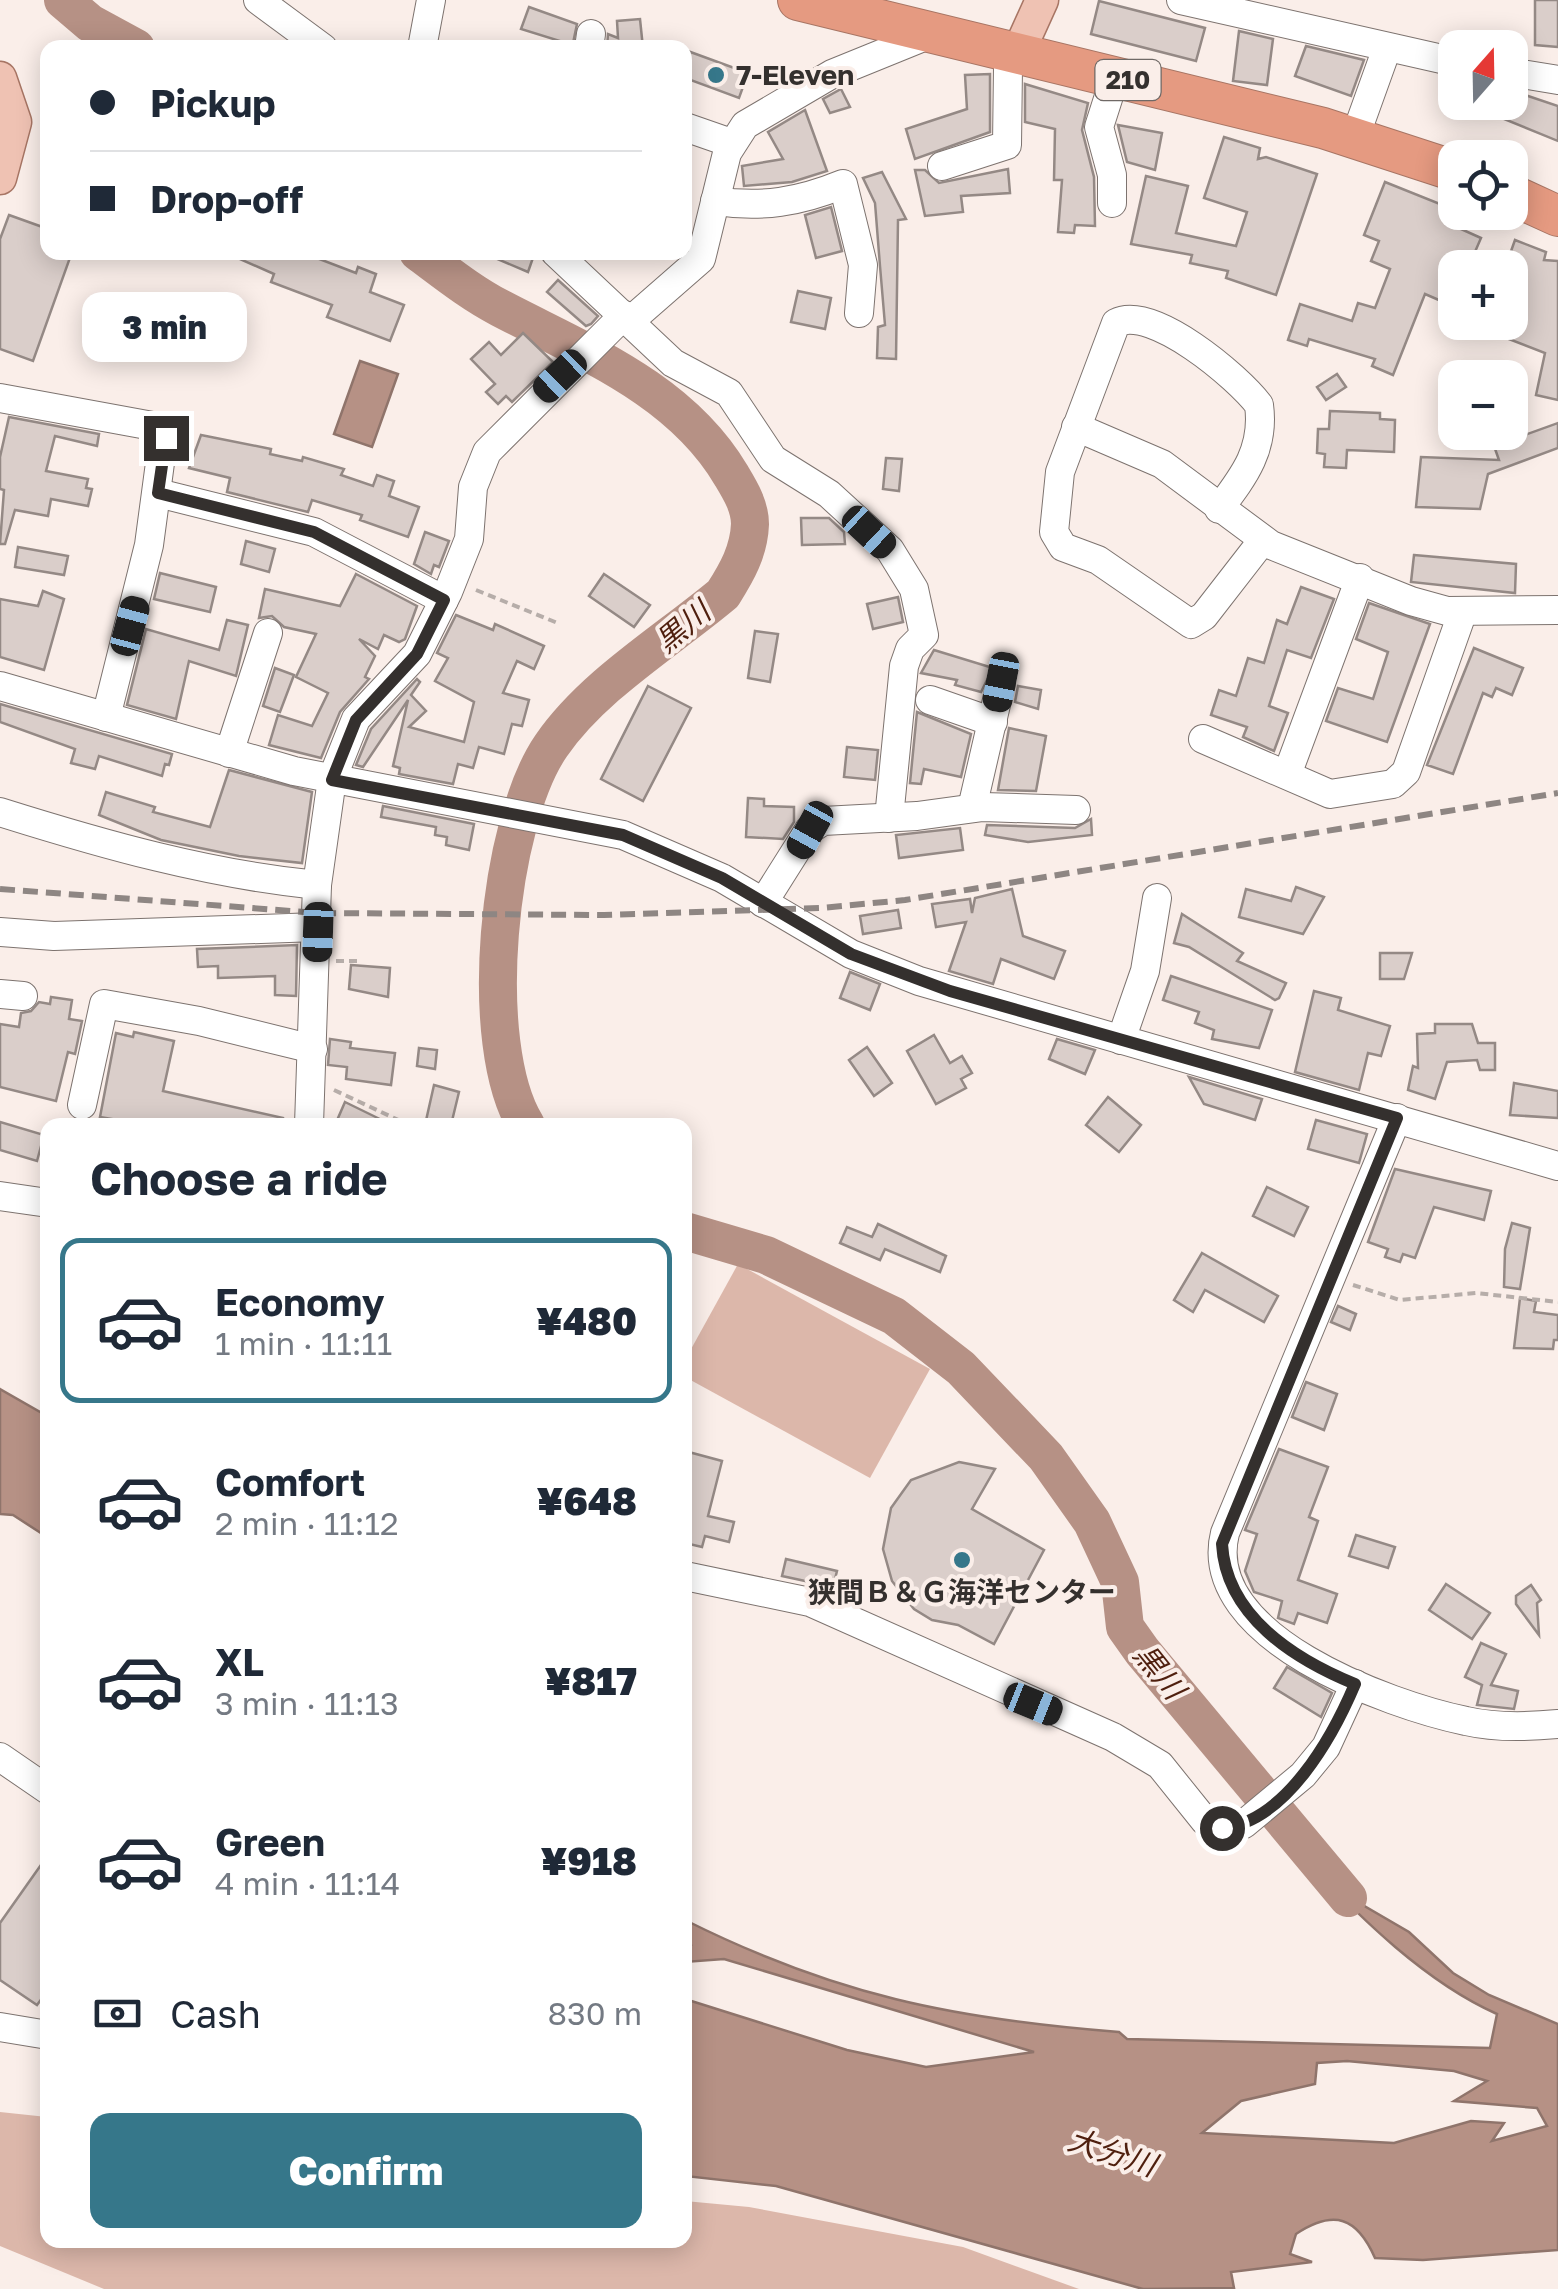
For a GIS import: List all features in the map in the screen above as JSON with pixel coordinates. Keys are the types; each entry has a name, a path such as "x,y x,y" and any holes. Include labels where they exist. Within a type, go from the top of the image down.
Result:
{"highway":[{"name":"210","path":"798,0 1354,138 1438,165"},
{"path":"1528,202 1558,216"}],"main road":[{"path":"1015,53 1042,0"},
{"path":"0,78 15,122 0,178"}],"street":[{"path":"258,0 312,40"},
{"path":"424,40 431,0"},
{"path":"1180,0 1238,10 1438,58"},
{"path":"310,1118 318,886 332,780 356,720 417,654 450,588 469,539 473,488 482,460 521,413 579,357 700,259 732,144 756,117 820,79 932,33"},
{"path":"1354,138 1387,48"},
{"path":"942,166 1007,145 1008,67 1015,53"},
{"path":"1528,75 1558,80"},
{"path":"1112,203 1112,175 1099,127 1115,77"},
{"path":"692,130 732,144"},
{"path":"715,200 772,204 814,196 843,184 863,265 859,313"},
{"path":"562,260 679,368 728,393 772,458 829,494 898,559 918,600 924,635 910,649 904,666 889,818"},
{"path":"1218,508 1252,462 1259,440 1260,410 1256,400 1200,348 1132,320 1116,322 1057,486 1054,532 1064,547 1098,560 1181,621 1200,621 1263,540"},
{"path":"0,398 162,429 166,438 139,595 106,717"},
{"path":"1076,427 1162,464 1263,540 1433,608 1558,610"},
{"path":"158,493 314,532 450,588"},
{"path":"1288,772 1360,578"},
{"path":"1203,739 1288,772 1330,794 1398,782 1406,772 1463,611"},
{"path":"229,753 268,633"},
{"path":"972,808 1001,682"},
{"path":"0,686 332,780 623,835 696,865 820,938 885,968 1558,1166"},
{"path":"930,700 993,722"},
{"path":"763,902 814,825 831,820 972,808 1076,810"},
{"path":"0,812 158,858 249,878 318,886"},
{"path":"1120,1040 1144,971 1156,898"},
{"path":"0,932 54,936 318,927"},
{"path":"82,1105 104,1004 199,1021 313,1049"},
{"path":"1397,1118 1226,1533 1223,1561 1236,1599 1254,1621 1312,1662 1355,1684 1463,1721 1519,1727 1558,1724"},
{"path":"0,1196 40,1202"},
{"path":"692,1577 810,1602 1113,1737 1170,1774 1205,1821 1222,1828 1244,1824 1291,1787 1326,1748 1355,1684"},
{"path":"0,1757 40,1784"},
{"path":"0,2027 40,2034"}],"path":[{"path":"450,588 560,624"},
{"path":"311,1080 394,1118"},
{"path":"1330,1276 1400,1300 1476,1293 1558,1302"}],"shaded area":[{"path":"738,1264 930,1369 870,1478 692,1381 692,1347"},
{"path":"0,2112 40,2116 40,2248 692,2248 692,2202 749,2207 963,2247 1079,2289 104,2289 0,2246"}],"water":[{"path":"360,361 398,374 372,447 334,434"},
{"path":"0,1389 40,1412 40,1532 13,1515 0,1514"},
{"name":"大分川","path":"1307,1862 1321,1864 1361,1904 1409,1932 1453,1973 1489,1995 1558,2024 1558,2250 1423,2260 1375,2258 1352,2226 1343,2221 1322,2221 1296,2234 1290,2254 1312,2262 1231,2272 1234,2288 1143,2289 776,2186 692,2177 692,2001 847,2050 926,2067 1034,2052 724,1959 692,1961 692,1923 844,1985 1002,2020 1119,2032 1127,2039 1490,2048 1497,2014 1419,1967","holes":["1347,2061 1454,2071 1487,2081 1454,2101 1537,2108 1547,2126 1492,2141 1504,2123 1471,2121 1394,2143 1202,2133 1241,2101 1315,2084 1317,2063"]}],"building":[{"path":"1535,0 1558,0 1558,47 1535,45"},
{"path":"1099,1 1205,28 1196,61 1091,34"},
{"path":"529,7 577,24 574,40 557,40 521,29"},
{"path":"640,19 642,40 608,40 608,34 618,38 617,21"},
{"path":"1239,31 1273,39 1267,85 1233,81"},
{"path":"1306,46 1364,60 1351,96 1295,76"},
{"name":"7-Eleven","path":"692,53 748,73 739,98 692,81"},
{"path":"990,74 990,132 915,159 906,129 967,109 965,75"},
{"path":"1025,84 1088,103 1082,130 1094,177 1095,226 1075,225 1074,233 1058,232 1062,180 1054,180 1055,129 1025,122"},
{"path":"841,89 850,107 830,113 823,99"},
{"path":"1528,96 1558,106 1558,141 1507,120 1528,120"},
{"path":"805,110 827,171 792,182 744,186 742,166 783,159 768,132"},
{"path":"1118,125 1162,133 1155,170 1127,162"},
{"path":"1224,137 1260,148 1258,159 1266,157 1317,174 1276,295 1226,278 1228,271 1190,263 1192,255 1131,244 1146,176 1188,186 1176,233 1236,246 1247,212 1204,198"},
{"path":"1008,169 1010,193 961,196 963,212 925,216 915,170 925,170 939,183"},
{"path":"882,172 906,219 898,220 896,359 877,358 878,327 885,325 875,203 863,178"},
{"path":"1385,182 1438,203 1438,230 1463,230 1481,238 1476,250 1438,250 1438,300 1425,294 1393,375 1372,366 1375,359 1309,339 1307,346 1288,340 1300,304 1352,321 1358,303 1375,308 1390,269 1371,261 1379,241 1364,235"},
{"path":"831,207 842,251 816,258 805,215"},
{"path":"9,215 40,226 40,260 69,260 33,361 0,349 0,239"},
{"path":"1515,240 1546,252 1544,260 1558,261 1558,400 1536,395 1545,353 1511,340 1528,340 1528,250 1511,250"},
{"path":"242,260 322,260 356,273 358,267 376,274 370,292 404,305 390,341 327,317 332,305 271,282 274,274"},
{"path":"500,260 532,260 528,272"},
{"path":"558,280 598,316 591,324 586,326 547,292"},
{"path":"798,291 831,298 825,329 791,322"},
{"path":"523,333 553,362 512,402 506,396 498,404 486,392 495,384 471,359 489,342 501,355"},
{"path":"1337,374 1346,387 1326,400 1317,387"},
{"path":"1330,411 1380,413 1380,419 1395,420 1394,452 1347,450 1346,468 1324,467 1325,454 1317,453 1318,429 1329,429"},
{"path":"9,417 99,434 97,446 55,436 46,471 88,479 86,488 92,489 88,506 51,499 48,516 15,510 5,544 0,544 4,490 0,489 0,457"},
{"path":"1558,423 1558,448 1488,474 1480,509 1416,507 1421,457 1499,460 1495,450 1528,450 1528,434"},
{"path":"201,435 344,469 341,475 373,486 377,475 394,481 389,496 419,507 408,537 360,520 362,515 312,500 308,512 227,492 230,478 189,468"},
{"path":"886,458 902,459 899,491 883,489"},
{"path":"801,518 829,518 844,532 845,544 802,545"},
{"path":"425,532 449,541 439,567 434,565 431,574 414,564"},
{"path":"246,541 275,549 269,572 241,564"},
{"path":"18,547 68,556 64,575 15,567"},
{"path":"1414,555 1516,564 1515,593 1411,582"},
{"path":"160,573 216,587 210,612 154,599"},
{"path":"356,574 417,606 405,639 399,642 384,635 378,649 359,639 375,656 365,677 369,679 340,712 321,758 269,745 278,715 312,726 328,693 296,677 316,634 284,627 272,616 259,618 265,589 340,606"},
{"path":"604,574 650,605 634,627 589,596"},
{"path":"1301,587 1334,599 1311,658 1287,650 1269,706 1288,713 1274,751 1243,737 1247,727 1211,715 1219,690 1236,696 1248,658 1264,663 1277,620 1287,624"},
{"path":"43,591 64,599 44,670 0,657 0,599 38,606"},
{"path":"898,597 903,622 873,629 867,604"},
{"path":"1369,603 1430,624 1387,742 1326,721 1338,688 1373,699 1388,652 1356,639"},
{"path":"456,615 493,630 495,624 544,646 534,669 517,661 503,693 529,700 522,726 512,724 504,754 479,747 473,768 458,764 453,784 399,774 400,768 393,766 408,700 363,767 356,765 371,729 417,679 420,682 411,695 426,711 409,727 464,742 474,702 435,681 448,658 437,653"},
{"path":"227,620 248,625 236,676 189,661 176,719 127,705 146,629 219,650"},
{"path":"755,631 778,634 770,682 748,678"},
{"path":"1474,648 1523,668 1512,695 1496,688 1492,697 1483,693 1453,774 1427,765"},
{"path":"934,650 993,668 981,692 955,685 957,680 921,673"},
{"path":"275,668 294,675 280,712 263,706"},
{"path":"648,686 691,708 643,801 601,779"},
{"path":"1018,686 1041,690 1038,709 1015,702"},
{"path":"0,704 172,754 169,765 165,764 162,776 99,756 95,769 71,763 75,749 0,722"},
{"path":"917,712 971,734 961,777 924,769 921,784 910,783"},
{"path":"1009,728 1046,736 1036,791 998,790"},
{"path":"847,747 878,750 875,780 844,777"},
{"path":"229,770 312,792 302,863 239,856 161,840 99,815 106,792 155,807 153,812 210,827"},
{"path":"748,798 764,799 764,806 794,807 794,822 783,839 746,837"},
{"path":"383,806 474,824 469,850 446,845 447,837 435,835 436,827 381,817"},
{"path":"1091,819 1092,835 1028,842 985,835 987,825 1075,828"},
{"path":"960,828 963,850 899,858 896,835"},
{"path":"1296,887 1324,897 1303,934 1239,917 1246,889 1291,901"},
{"path":"1012,889 1023,936 1065,951 1054,979 1001,959 993,984 949,971 966,922 936,927 932,904 970,899 972,913 975,898"},
{"path":"898,910 901,928 863,934 860,916"},
{"path":"1182,914 1243,953 1237,961 1286,983 1279,998 1275,1000 1189,947 1174,943"},
{"path":"297,945 296,996 275,995 275,976 218,978 218,966 198,967 197,949"},
{"path":"1380,953 1412,953 1404,979 1380,979"},
{"path":"351,965 390,968 388,997 349,989"},
{"path":"850,972 880,984 870,1010 840,998"},
{"path":"1171,976 1272,1010 1259,1048 1212,1039 1214,1030 1195,1023 1199,1012 1163,1000"},
{"path":"1314,991 1341,998 1338,1010 1390,1026 1381,1056 1368,1053 1359,1090 1295,1072"},
{"path":"51,997 72,1000 69,1019 82,1021 75,1054 68,1052 56,1101 0,1087 0,1024 19,1027 21,1013 31,1011 39,1002 50,1004"},
{"path":"1435,1024 1472,1024 1478,1043 1495,1043 1495,1070 1480,1070 1477,1060 1447,1062 1435,1099 1408,1090 1413,1066 1418,1068 1417,1034 1435,1033"},
{"path":"134,1032 174,1041 163,1091 283,1118 100,1117 116,1033 133,1037"},
{"path":"934,1035 950,1063 962,1056 972,1073 961,1079 966,1088 936,1104 907,1051"},
{"path":"330,1039 351,1042 350,1048 395,1053 391,1085 346,1079 347,1067 328,1065"},
{"path":"1057,1039 1095,1050 1085,1074 1049,1059"},
{"path":"867,1047 892,1083 874,1096 849,1060"},
{"path":"419,1048 437,1050 435,1069 417,1066"},
{"path":"1189,1077 1262,1099 1255,1120 1204,1104"},
{"path":"1514,1083 1558,1091 1558,1118 1510,1115"},
{"path":"434,1085 459,1092 453,1118 427,1118"},
{"path":"1108,1097 1141,1125 1119,1152 1086,1125"},
{"path":"345,1102 378,1118 338,1118"},
{"path":"1316,1120 1367,1134 1359,1163 1308,1149"},
{"path":"0,1122 40,1134 37,1161 0,1150"},
{"path":"1395,1169 1491,1191 1484,1220 1434,1207 1415,1258 1403,1254 1400,1262 1385,1257 1388,1249 1368,1242"},
{"path":"1267,1187 1308,1207 1294,1236 1253,1216"},
{"path":"1512,1223 1530,1228 1520,1289 1504,1287 1505,1249"},
{"path":"878,1224 946,1256 940,1272 885,1249 880,1260 840,1243 847,1227 872,1237"},
{"path":"1202,1253 1278,1296 1264,1322 1205,1290 1193,1312 1174,1300"},
{"path":"1520,1298 1536,1301 1534,1312 1558,1315 1558,1340 1554,1340 1553,1349 1514,1348"},
{"path":"1338,1306 1356,1314 1350,1330 1331,1322"},
{"path":"1306,1382 1337,1394 1324,1430 1292,1417"},
{"path":"1279,1449 1328,1467 1309,1517 1318,1521 1298,1580 1337,1594 1327,1623 1298,1613 1294,1624 1278,1618 1282,1601 1254,1592 1245,1571 1257,1534 1245,1530"},
{"path":"692,1453 722,1461 708,1516 734,1522 729,1542 705,1536 702,1547 692,1545"},
{"name":"狭間Ｂ＆Ｇ海洋センター","path":"959,1462 995,1469 972,1509 1044,1550 994,1644 914,1609 892,1581 883,1549 891,1508 911,1480"},
{"path":"1356,1535 1395,1547 1388,1568 1349,1556"},
{"path":"786,1559 837,1571 833,1587 782,1576"},
{"path":"1446,1584 1490,1613 1472,1639 1429,1610"},
{"path":"1531,1585 1541,1600 1537,1603 1539,1635 1516,1604 1516,1596"},
{"path":"1481,1643 1506,1654 1491,1685 1518,1691 1514,1709 1477,1705 1482,1685 1465,1677"},
{"path":"1287,1667 1332,1693 1321,1717 1274,1688"},
{"path":"40,1866 37,2005 0,1980 0,1923"}],"waterway":[{"name":"黒川","path":"63,0 90,23 121,40"},
{"name":"黒川","path":"429,260 489,302 597,358 658,396 710,445 738,486 750,517 745,552 723,594 588,703 551,746 533,781 507,878 498,990 501,1042 511,1089 523,1118"},
{"name":"黒川","path":"692,1233 766,1255 894,1316 961,1368 1046,1457 1092,1522 1120,1582 1125,1627 1142,1651 1348,1898"}],"railway":[{"path":"0,889 317,913 604,915 821,908 905,900 1558,793"}],"place":[{"name":"7-Eleven","path":"716,75"},
{"name":"狭間Ｂ＆Ｇ海洋センター","path":"962,1560"}],"route":[{"path":"166,438 158,493 314,532 351,555 444,600 417,654 356,720 339,754 332,780 623,835 722,878 820,938 885,968 950,991 1397,1118 1222,1544 1228,1582 1254,1621 1312,1662 1355,1684 1326,1748 1304,1775 1244,1824 1222,1828"}]}
